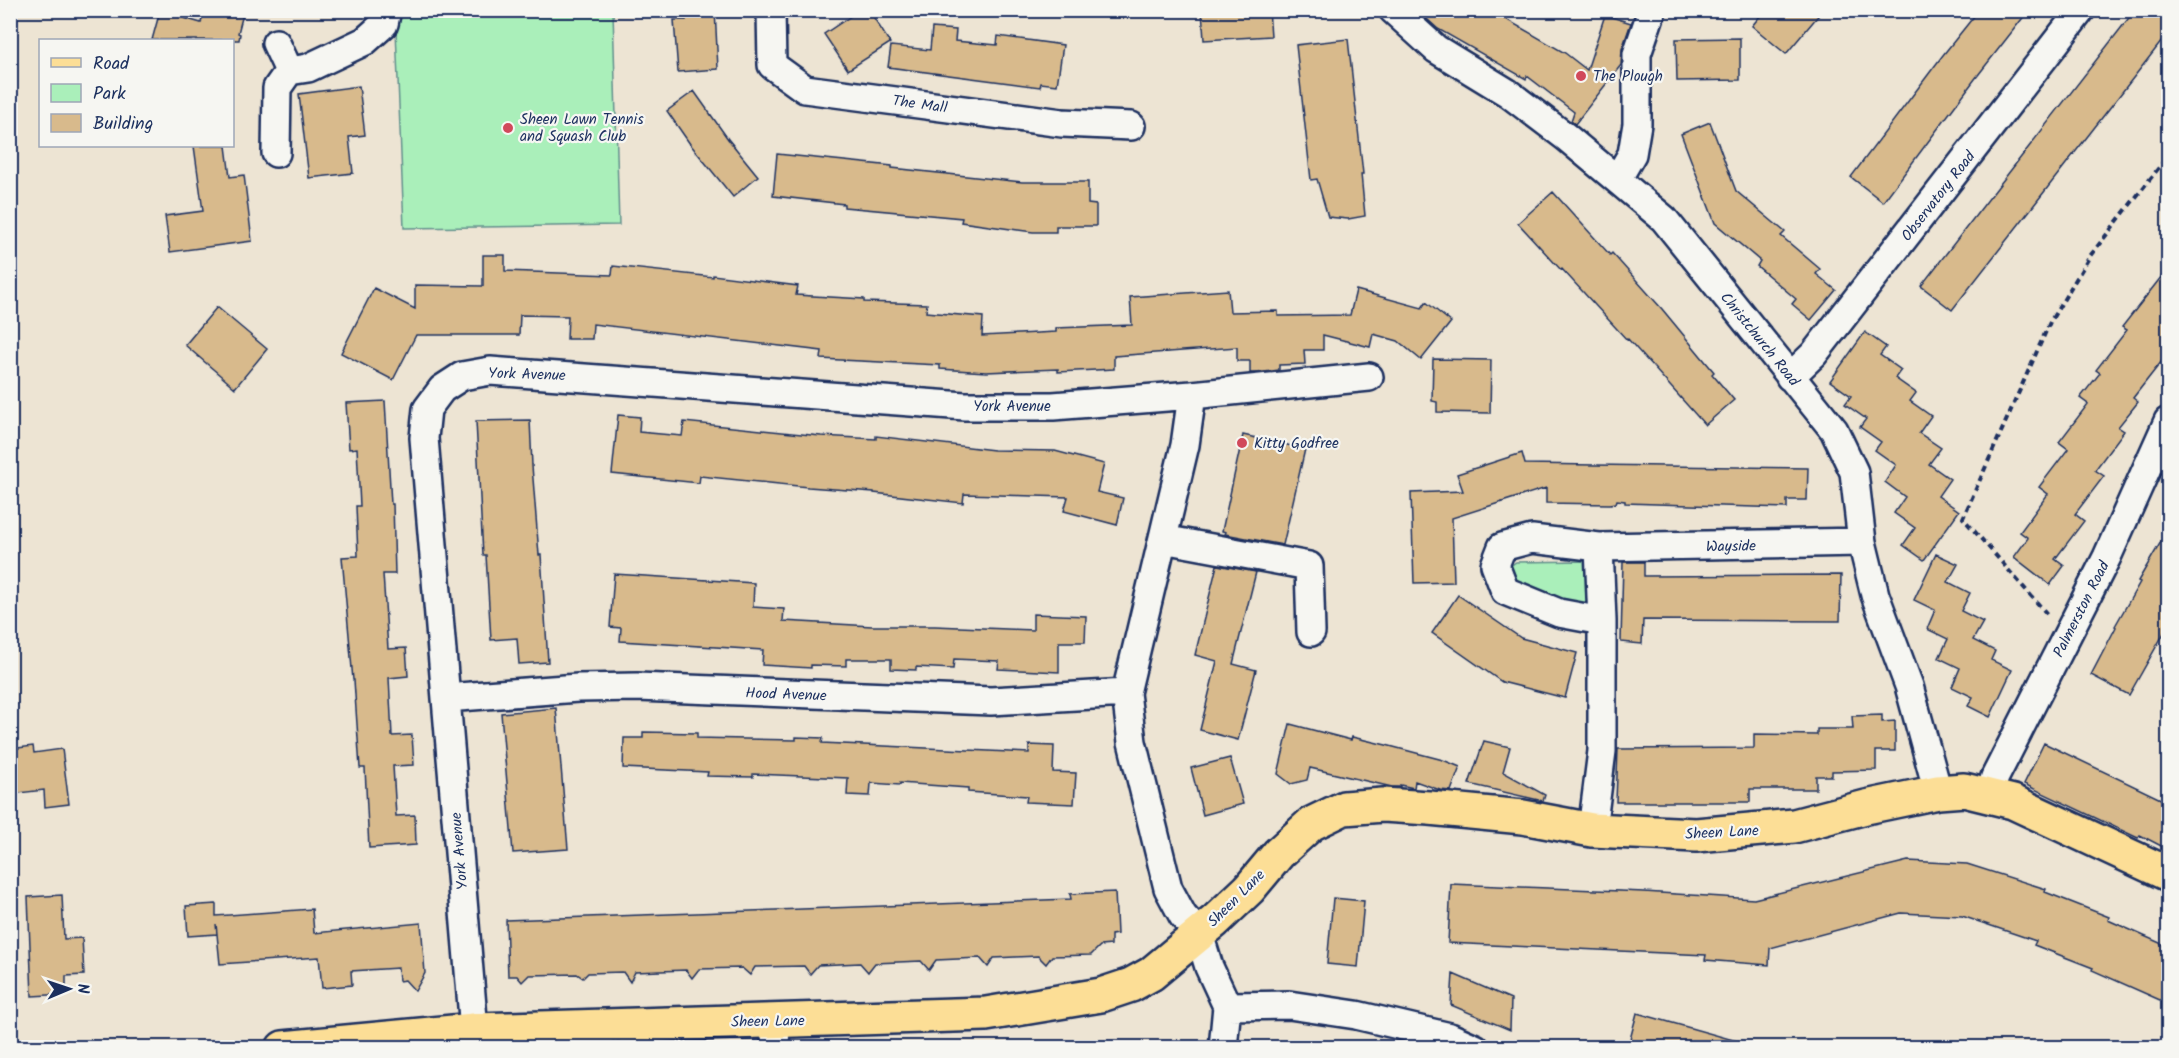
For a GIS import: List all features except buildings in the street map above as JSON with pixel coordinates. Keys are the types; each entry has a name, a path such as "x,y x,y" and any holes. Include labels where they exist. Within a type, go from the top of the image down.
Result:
{"main road":[{"name":"Sheen Lane","path":"291,1047 474,1030 776,1034 986,1014 1101,995 1131,985 1151,974 1249,889 1279,853 1311,824 1344,808 1383,805 1429,808 1523,817 1592,830 1696,835 1794,826 1866,807 1938,792 1964,790 2013,802 2169,874"}],"street":[{"path":"276,153 278,88 289,71 308,68 365,41 384,24 387,10"},
{"name":"The Mall","path":"771,10 772,65 805,89 1062,123 1131,126"},
{"name":"Christchurch Road","path":"1393,10 1436,49 1508,93 1618,178 1664,219 1834,430 1854,472 1862,542 1875,595 1909,686 1938,792"},
{"path":"1618,178 1632,154 1637,124 1637,54 1652,10"},
{"name":"Observatory Road","path":"1790,377 1814,354 2082,10"},
{"path":"276,42 289,71"},
{"name":"York Avenue","path":"474,1030 424,438 427,409 442,389 462,376 490,371 965,406 1053,406 1369,377"},
{"path":"1192,395 1185,445 1126,693 1132,742 1168,888 1183,916 1199,934 1209,967 1227,1005 1223,1047"},
{"name":"Palmerston Road","path":"1989,795 1995,777 2107,557 2169,421"},
{"path":"1162,539 1309,566 1311,632"},
{"name":"Wayside","path":"1602,621 1559,613 1505,591 1495,565 1502,547 1532,539 1599,547 1862,542"},
{"path":"1592,830 1602,751 1602,621 1599,547"},
{"name":"Hood Avenue","path":"446,698 578,688 637,687 991,701 1126,693"},
{"path":"1227,1005 1289,1005 1356,1015 1450,1037 1475,1047"}],"path":[{"path":"2067,637 1963,518 2050,322 2090,256 2169,156"}],"green space":[{"name":"Sheen Lawn Tennis and Squash Club","path":"397,11 613,11 619,225 404,228"},
{"path":"1586,561 1587,608 1517,590 1506,569 1516,562"}],"place":[{"name":"The Plough","path":"1581,76"},
{"name":"Sheen Lawn Tennis and Squash Club","path":"508,128"},
{"name":"Kitty Godfree","path":"1242,443"}]}
